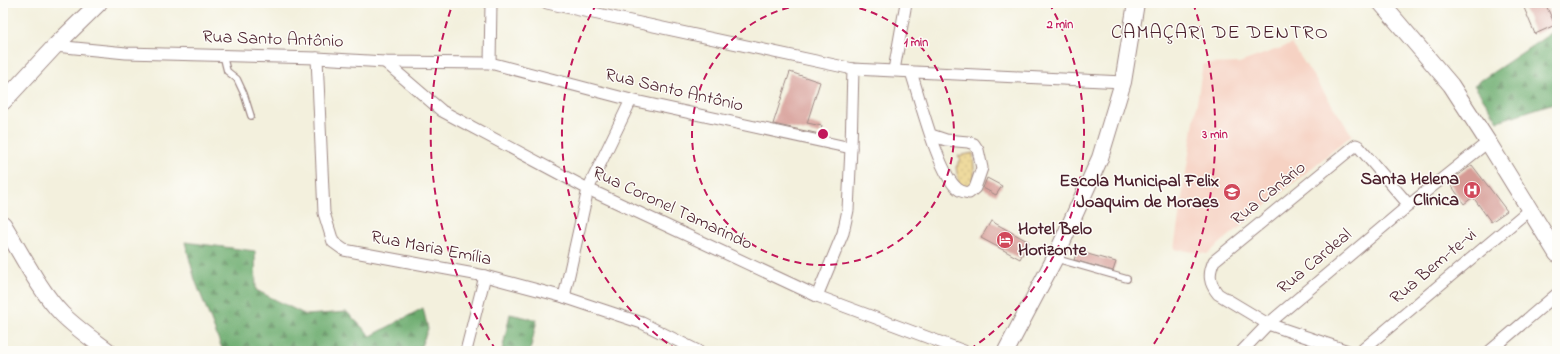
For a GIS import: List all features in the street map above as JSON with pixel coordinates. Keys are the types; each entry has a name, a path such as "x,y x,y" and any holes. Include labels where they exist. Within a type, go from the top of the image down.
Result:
{"street":[{"path":"3,102 55,46 99,3"},
{"path":"490,63 491,3"},
{"path":"547,3 853,69 1123,82"},
{"path":"894,70 906,3"},
{"path":"1006,351 1054,258 1100,158 1123,82 1136,3"},
{"path":"1380,3 1451,85 1557,254"},
{"name":"Rua Santo Antônio","path":"55,46 126,53 317,58 386,62 490,63 631,100 852,148"},
{"name":"Rua Maria Emília","path":"317,58 324,213 333,242 344,250 485,276 564,297 642,323 698,351"},
{"name":"Rua Coronel Tamarindo","path":"386,62 442,111 588,189 817,296 964,351"},
{"path":"817,296 843,234 848,210 852,148 853,69"},
{"path":"912,72 940,165 957,189 969,193 976,188 982,168 978,150 974,144 940,139 931,135"},
{"path":"564,297 588,189 631,100"},
{"name":"Rua Cardeal","path":"1242,351 1268,324 1409,205 1488,142"},
{"name":"Rua Canário","path":"1268,324 1218,294 1209,279 1210,269 1214,262 1356,145 1409,205"},
{"name":"Rua Bem-te-vi","path":"1361,351 1529,210"},
{"path":"3,224 46,293 62,313 84,333 108,351"},
{"path":"466,351 485,276"},
{"path":"1490,351 1557,294"},
{"path":"1268,324 1348,351"}],"lane":[{"path":"223,56 227,71 237,79 244,94 251,116"},
{"path":"1054,258 1127,279"}],"shaded area":[{"name":"Escola Municipal Felix Joaquim de Moraes","path":"1292,44 1352,135 1207,254 1174,249 1203,64 1239,63"}],"green space":[{"path":"1557,29 1557,102 1498,121 1474,85"},
{"path":"185,242 255,251 256,290 306,315 347,312 371,336 423,308 428,329 419,351 223,351 195,280"},
{"path":"510,314 537,320 530,351 502,351"}],"sand":[{"path":"973,153 975,184 971,189 959,184 956,167 961,159 958,156"}],"building":[{"path":"1522,3 1545,3 1555,25 1535,34"},
{"path":"790,72 820,82 807,123 822,126 820,134 773,124"},
{"name":"Santa Helena Clinica","path":"1472,165 1507,211 1491,222 1473,197 1464,204 1449,182"},
{"path":"987,178 1002,186 996,195 983,188"},
{"name":"Hotel Belo Horizonte","path":"991,221 1029,242 1020,259 981,238"},
{"path":"1077,251 1116,262 1113,271 1074,260"}],"place":[{"name":"Santa Helena Clinica","path":"1472,190"},
{"name":"Escola Municipal Felix Joaquim de Moraes","path":"1232,192"},
{"name":"Hotel Belo Horizonte","path":"1005,240"}],"district":[{"name":"CAMAÇARI DE DENTRO","path":"1220,33"}]}
